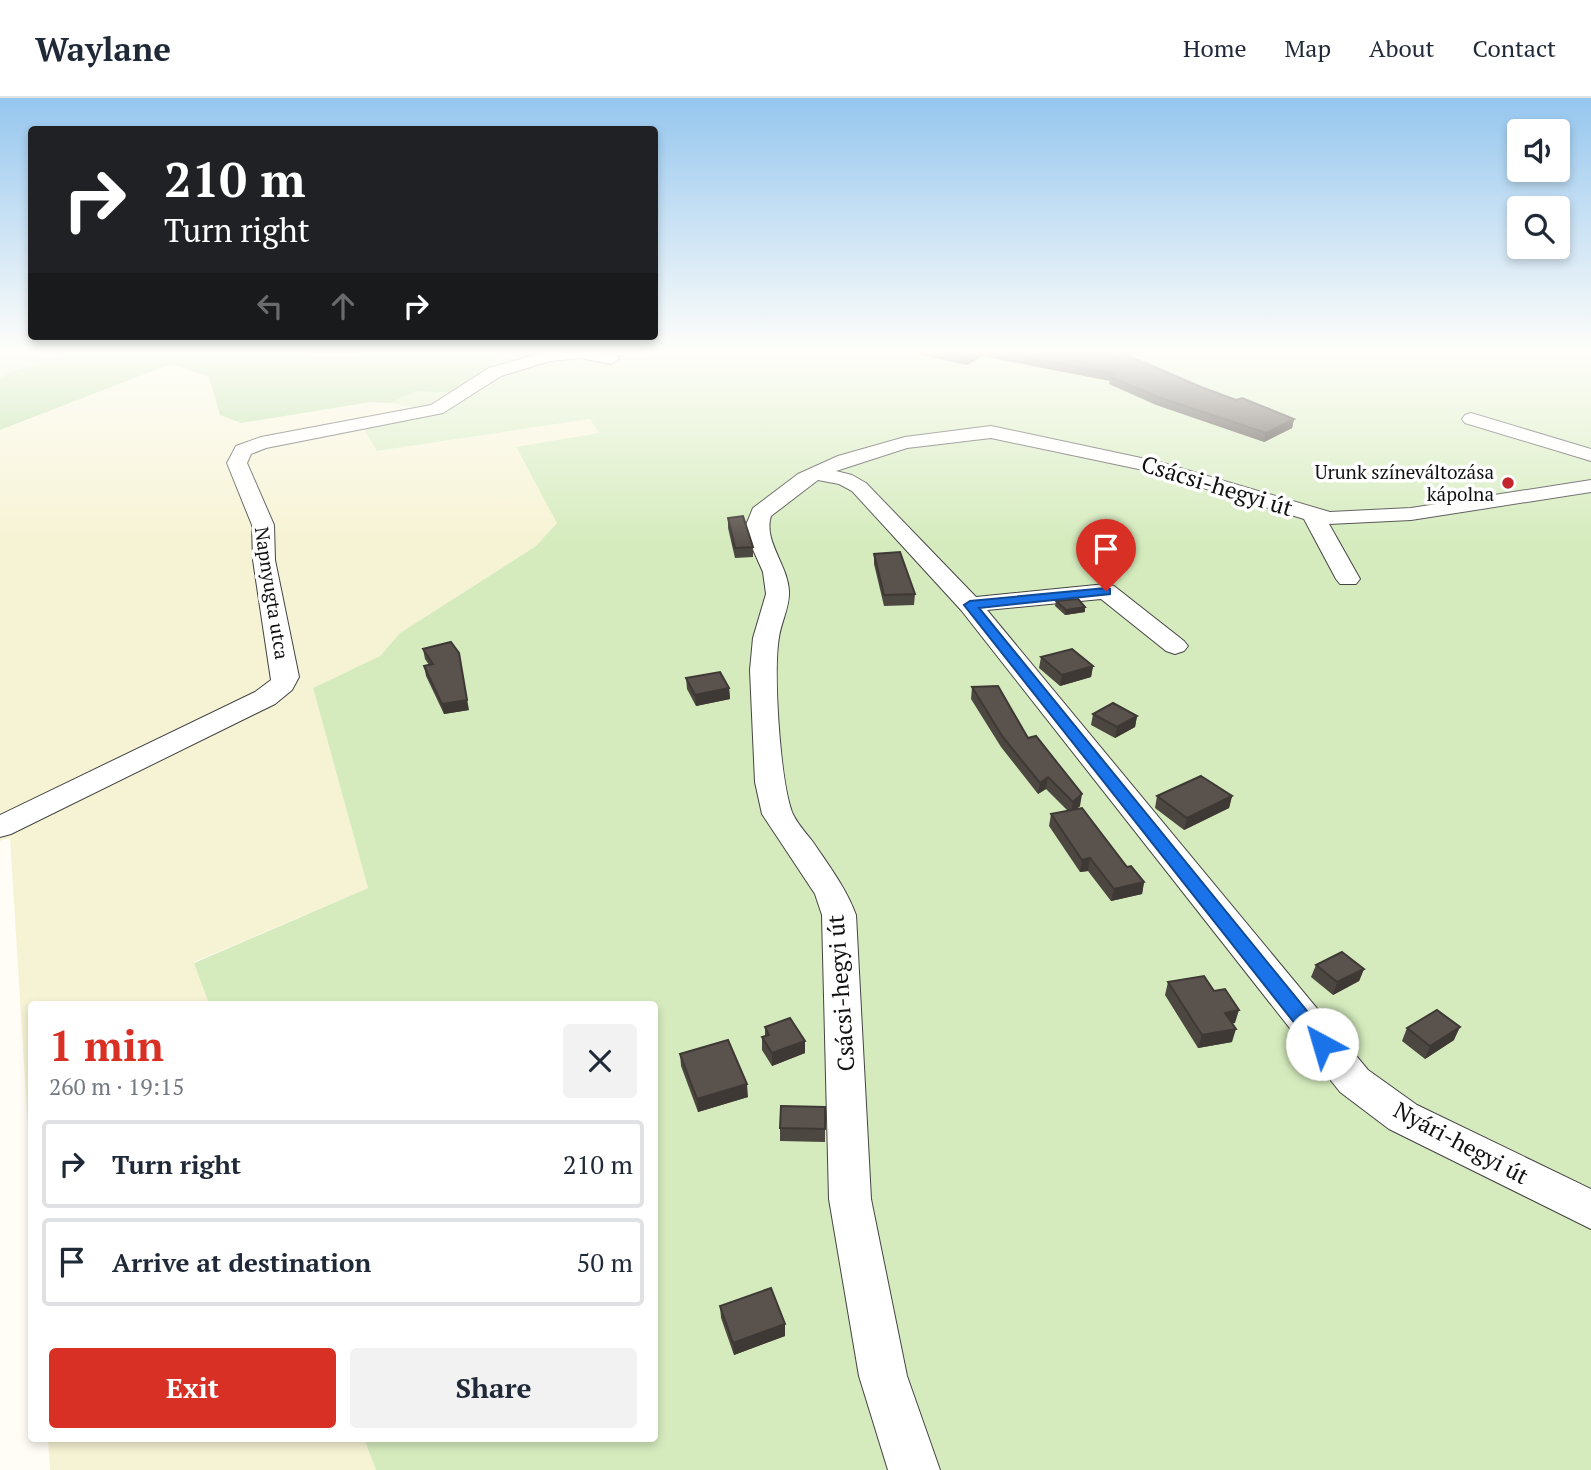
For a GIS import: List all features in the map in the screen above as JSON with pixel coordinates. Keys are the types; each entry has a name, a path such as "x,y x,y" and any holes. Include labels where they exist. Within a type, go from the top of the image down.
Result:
{"street":[{"name":"Napnyugta utca","path":"0,827 265,698 283,684 286,677 264,560 263,525 237,463 243,450 261,443 411,414"},
{"path":"1471,419 1591,455"},
{"name":"Csácsi-hegyi út","path":"914,1470 883,1376 850,1199 839,915 831,893 777,814 769,782 763,670 766,638 778,594 775,572 762,545 757,525 761,513 787,490 815,473 845,460 928,438 973,433 1008,433 1153,466 1313,515 1345,519 1411,514 1591,486"},
{"name":"Nyári-hegyi út","path":"815,473 845,479 859,487 970,605 1354,1081 1403,1117 1591,1210"},
{"path":"1313,515 1348,579"},
{"path":"970,605 1106,591 1175,646"}],"shaded area":[{"path":"42,414 220,414 241,423 297,414 436,414 377,451 590,419 600,433 516,448 558,523 536,546 400,633 380,656 313,688 368,888 194,962 208,1001 28,1001 28,1129 10,838 0,841 0,430"},
{"path":"48,1442 365,1442 376,1470 50,1470"}],"green space":[{"path":"0,414 41,414 0,430"},
{"path":"220,414 297,414 241,423"},
{"path":"425,414 1591,414 1591,1470 376,1470 365,1442 658,1442 658,1001 208,1001 194,963 368,888 313,688 380,656 400,633 536,546 557,523 516,447 599,433 590,419 377,451 362,426"}],"building":[{"path":"1209,414 1282,414 1294,419 1266,433"},
{"path":"743,516 753,547 735,548 728,518"},
{"path":"900,552 915,594 884,595 874,554"},
{"path":"1078,599 1085,607 1066,610 1056,601"},
{"path":"451,642 459,653 467,700 442,704 424,666 433,664 423,649"},
{"path":"1072,649 1093,666 1062,675 1041,657"},
{"path":"720,672 729,688 695,695 686,678"},
{"path":"998,686 1028,738 1036,736 1082,794 1073,802 1048,777 1040,783 1002,736 972,687"},
{"path":"1113,703 1137,716 1117,727 1093,714"},
{"path":"1201,776 1232,796 1187,818 1157,796"},
{"path":"1082,808 1127,867 1131,866 1144,882 1114,889 1090,858 1082,860 1051,814"},
{"path":"1342,952 1364,969 1337,982 1316,965"},
{"path":"1204,976 1214,991 1225,989 1239,1010 1225,1013 1236,1029 1202,1035 1168,982"},
{"path":"1437,1010 1460,1027 1430,1046 1407,1028"},
{"path":"790,1018 805,1041 772,1053 762,1037 769,1035 765,1027"},
{"path":"728,1040 747,1084 697,1099 680,1054"},
{"path":"781,1106 825,1107 825,1129 780,1128"},
{"path":"771,1288 785,1324 733,1343 720,1306"}],"place":[{"name":"Urunk színeváltozása kápolna","path":"1508,483"}],"route":[{"path":"1106,591 970,605 1322,1044"}]}
